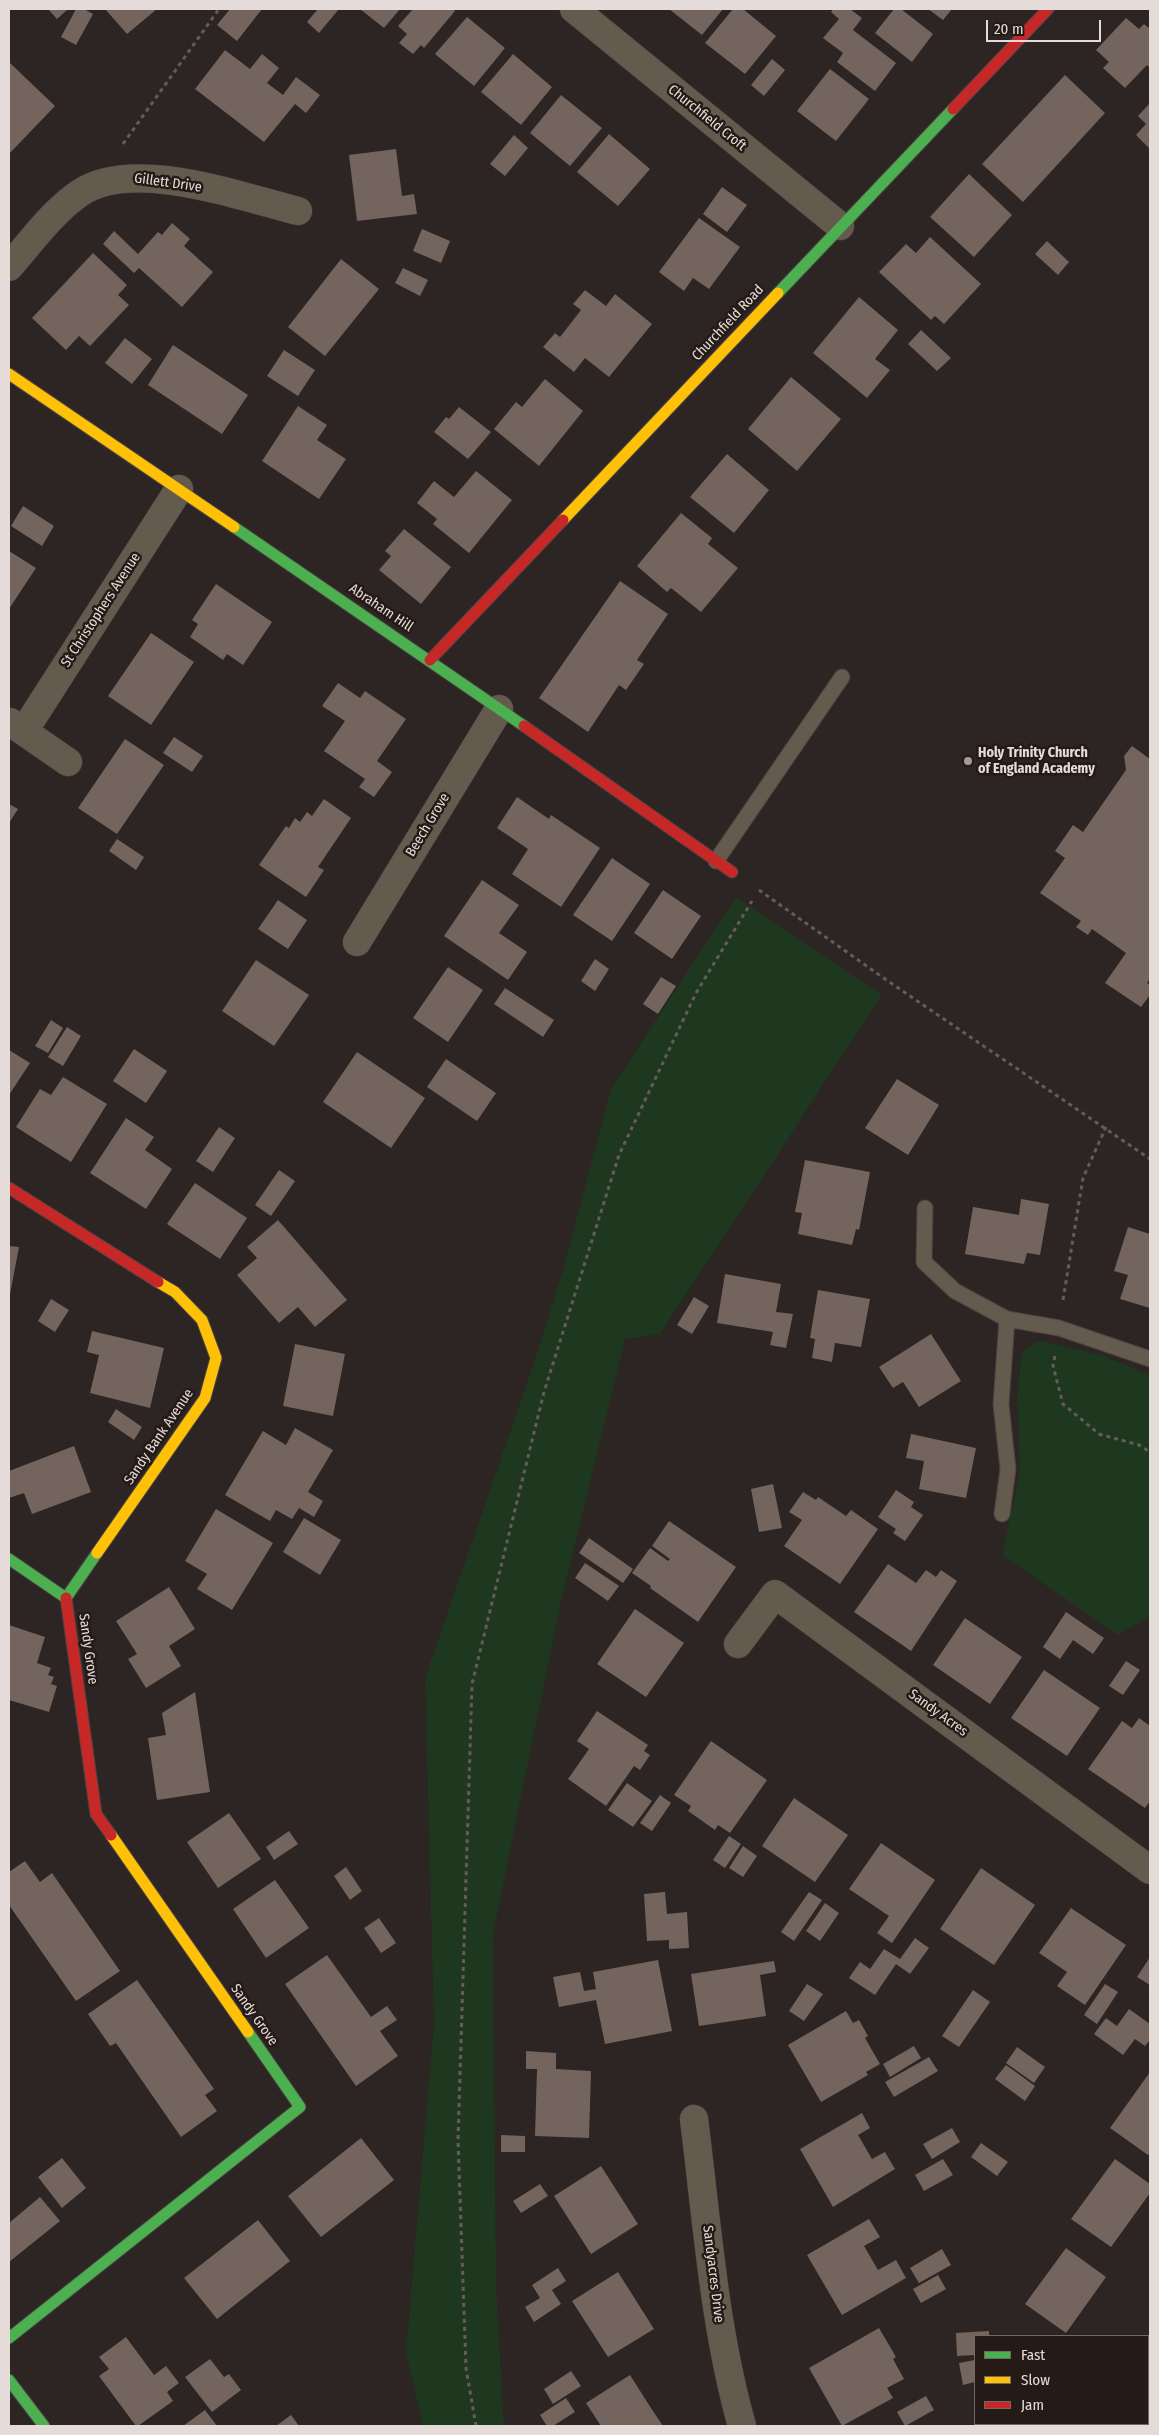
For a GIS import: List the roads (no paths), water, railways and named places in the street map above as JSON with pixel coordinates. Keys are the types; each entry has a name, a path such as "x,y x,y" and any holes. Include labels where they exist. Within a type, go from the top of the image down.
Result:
{"street":[{"name":"Churchfield Croft","path":"574,9 840,226"},
{"name":"Churchfield Road","path":"430,660 1048,9"},
{"name":"Gillett Drive","path":"9,267 65,204 82,192 100,183 126,178 154,178 200,186 298,211"},
{"name":"Abraham Hill","path":"9,374 430,660 732,872"},
{"name":"St Christophers Avenue","path":"68,762 16,726 178,489"},
{"name":"Beech Grove","path":"357,942 499,709"},
{"name":"Sandy Bank Avenue","path":"9,1188 175,1292 202,1320 216,1358 205,1398 66,1598"},
{"path":"9,1559 66,1598"},
{"name":"Sandy Acres","path":"738,1644 775,1594 1150,1870"},
{"name":"Sandy Grove","path":"9,2338 300,2107 96,1814 66,1598"},
{"name":"Sandyacres Drive","path":"694,2119 720,2329 742,2426"},
{"path":"10,2383 44,2426"}],"lane":[{"path":"716,861 842,677"},
{"path":"925,1208 924,1262 955,1291 1007,1319 1059,1328 1150,1358"},
{"path":"1002,1514 1008,1469 1001,1404 1007,1319"}],"place":[{"name":"Holy Trinity Church of England Academy","path":"968,761"}]}
